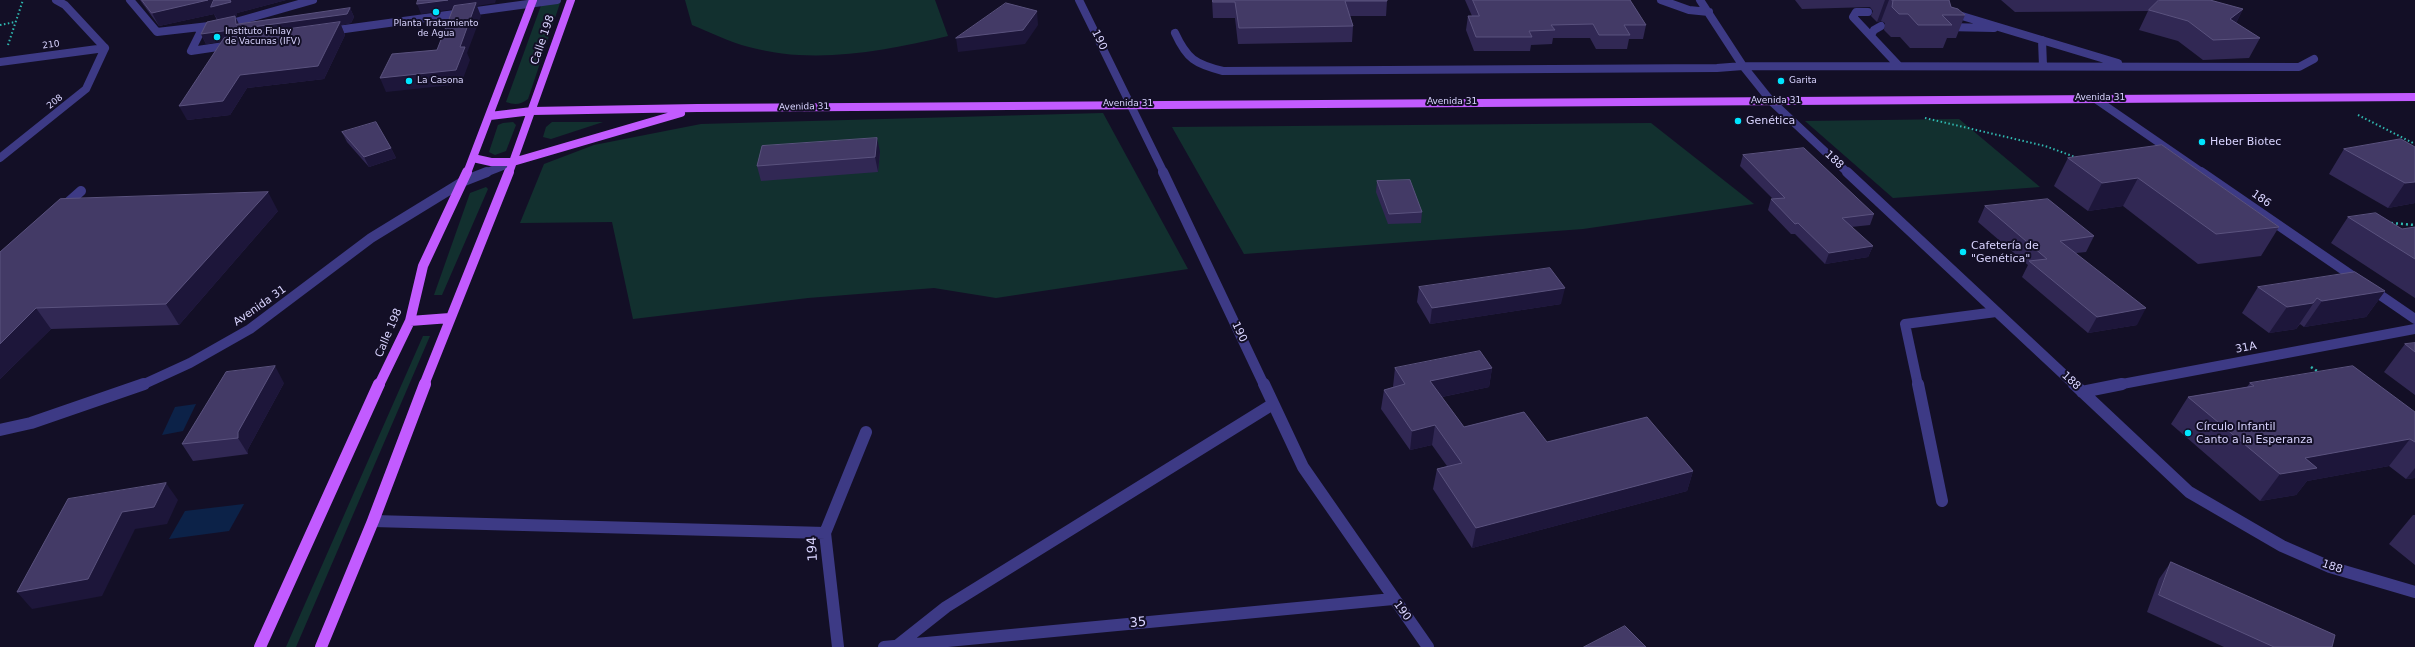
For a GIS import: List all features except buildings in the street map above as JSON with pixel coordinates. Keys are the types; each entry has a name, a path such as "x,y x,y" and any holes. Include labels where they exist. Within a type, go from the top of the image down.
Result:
{"main road":[{"name":"Calle 198","path":"321,647 373,521 450,318 513,162 571,0"},
{"name":"Calle 198","path":"260,647 350,445 410,321 423,266 464,181 533,2"},
{"name":"Avenida 31","path":"490,116 532,111 697,108 1131,104 2415,97"},
{"path":"473,158 491,162 513,162 697,108"},
{"path":"410,321 450,318"}],"street":[{"path":"56,0 64,5 105,48"},
{"path":"130,0 156,32 223,25 313,0"},
{"path":"318,33 556,0"},
{"name":"190","path":"1079,0 1131,104 1303,467 1393,599 1428,647"},
{"path":"1661,0 1689,10 1709,12"},
{"name":"188","path":"1700,0 1743,66 1771,101 2189,492 2282,546 2330,567 2415,592"},
{"path":"1868,12 1856,12 1853,17 1872,35 1899,66"},
{"path":"1944,13 1958,13 2129,67"},
{"path":"1872,35 1874,30 1881,26"},
{"path":"1945,26 2010,30"},
{"path":"203,27 191,51 239,44"},
{"path":"1175,34 1185,54 1198,65 1223,71 1717,68 1743,66 2300,67 2314,59"},
{"path":"2042,40 2043,66"},
{"name":"210","path":"1,62 105,48"},
{"name":"208","path":"0,158 86,89 105,48"},
{"name":"186","path":"2094,98 2415,319"},
{"name":"Avenida 31","path":"0,430 31,423 132,390 190,363 250,329 372,238 464,181 513,162"},
{"path":"58,211 81,191"},
{"path":"1942,501 1905,324 1996,312"},
{"name":"31A","path":"2082,392 2415,329"},
{"path":"898,645 946,607 1273,404"},
{"name":"194","path":"838,647 824,533 866,432"},
{"path":"373,521 824,533"},
{"name":"35","path":"884,647 1393,599"}],"path":[{"path":"1,62 23,0"},
{"path":"0,25 15,22"},
{"path":"2355,113 2415,144"},
{"path":"1922,117 2045,146 2084,160"},
{"path":"2386,222 2415,225"},
{"path":"2292,352 2322,375"}],"green space":[{"path":"543,0 561,0 528,99 517,104 512,104 506,102"},
{"path":"685,0 935,0 948,36 899,47 849,54 799,55 774,52 742,45 692,25"},
{"path":"1103,113 1188,269 996,298 934,288 808,298 633,319 612,222 520,223 544,164 594,145 701,124"},
{"path":"1959,119 2040,187 1893,198 1805,121"},
{"path":"513,122 516,125 506,151 495,155 489,152 498,125"},
{"path":"552,122 603,122 551,139 543,137 546,127"},
{"path":"1651,123 1754,204 1583,229 1244,254 1172,127"},
{"path":"486,187 488,189 442,295 434,295 470,193"},
{"path":"423,336 430,336 296,647 286,647"}],"water":[{"path":"196,404 183,431 162,435 175,407"},
{"path":"244,504 229,531 169,539 185,511"}],"place":[{"name":"Planta Tratamiento de Agua","path":"436,12"},
{"name":"Instituto Finlay de Vacunas (IFV)","path":"217,37"},
{"name":"La Casona","path":"409,81"},
{"name":"Garita","path":"1781,81"},
{"name":"Genética","path":"1738,121"},
{"name":"Heber Biotec","path":"2202,142"},
{"name":"Cafetería de \"Genética\"","path":"1963,252"},
{"name":"Círculo Infantil Canto a la Esperanza","path":"2188,433"}]}
